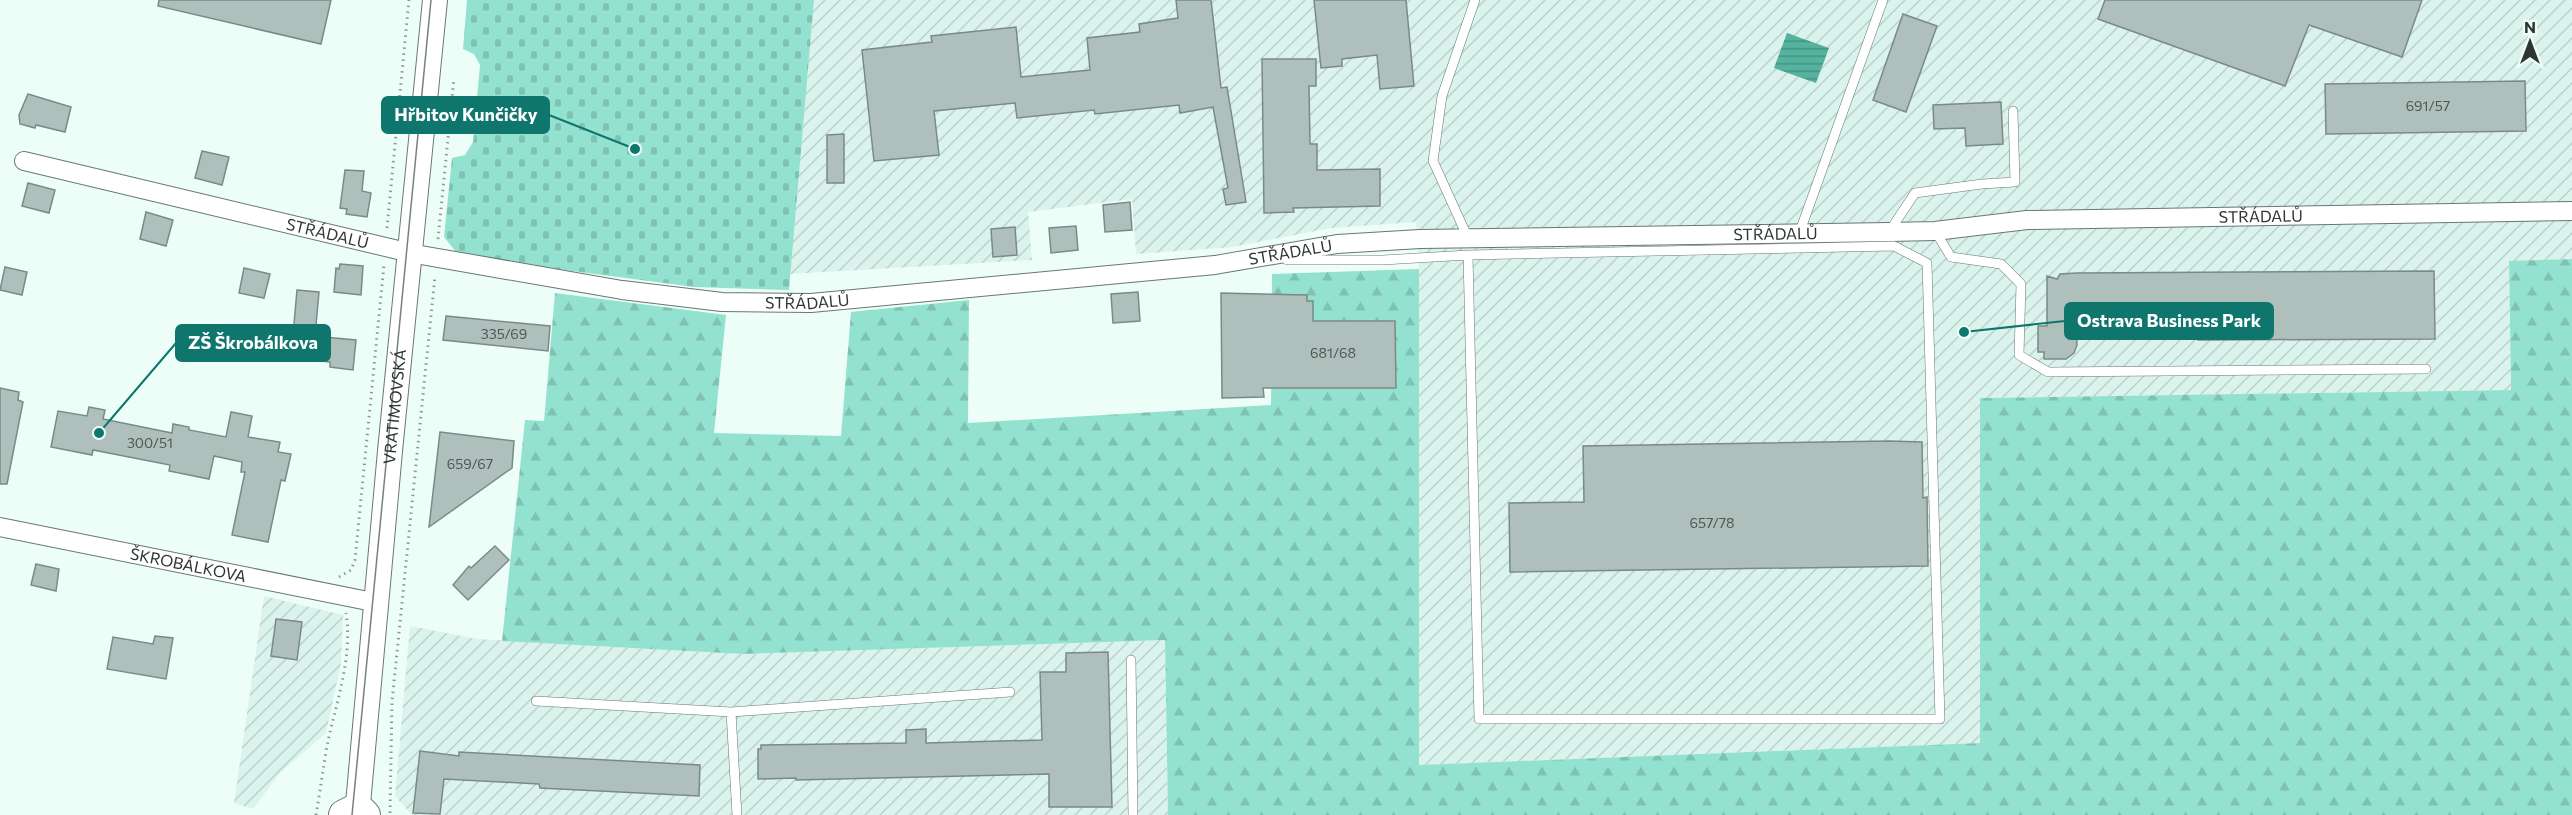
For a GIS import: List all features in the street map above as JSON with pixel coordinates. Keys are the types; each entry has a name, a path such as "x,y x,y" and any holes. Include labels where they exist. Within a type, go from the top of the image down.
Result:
{"street":[{"name":"VRATIMOVSKÁ","path":"360,814 435,0"},
{"name":"STŘÁDALŮ","path":"24,161 411,253 622,290 722,302 811,303 1215,265 1338,244 1468,247 1935,231 2027,219 2572,211"},
{"name":"ŠKROBÁLKOVA","path":"0,527 378,603"}],"lane":[{"path":"1468,247 1894,246 1927,263 1940,719 1479,719 1468,247 1433,161 1442,96 1475,0"},
{"path":"1799,234 1882,0"},
{"path":"1889,232 1915,193 2015,182 2013,111"},
{"path":"1935,231 1952,257 2001,264 2021,284 2019,355 2048,372 2426,369"},
{"path":"1131,660 1133,815"},
{"path":"536,701 732,712 1010,692"},
{"path":"732,712 737,815"}],"path":[{"path":"316,815 327,746 346,659 348,628 345,611 333,606 338,577 351,570 355,560 409,0"},
{"path":"390,815 392,702 454,78"}],"shaded area":[{"path":"814,0 2572,0 2572,259 2509,262 2511,390 1980,398 1980,743 1419,765 1419,269 1416,222 1331,228 1232,247 1136,254 1132,199 1028,212 1032,260 790,274"},
{"path":"1787,33 1829,48 1816,83 1774,68"},
{"path":"264,596 343,615 341,663 326,733 280,773 253,809 234,803"},
{"path":"410,626 477,639 743,654 1165,640 1168,815 412,815 395,796"}],"green space":[{"path":"467,0 814,0 789,290 694,287 557,269 456,252 444,237 452,158 465,155 473,142 480,65 474,54 463,49"},
{"path":"2572,259 2572,815 1168,815 1165,640 743,654 502,641 525,420 544,421 555,293 726,315 714,433 841,436 851,312 969,300 968,423 1271,405 1272,274 1419,269 1419,765 1980,743 1980,398 2511,390 2509,261"}],"building":[{"path":"159,0 331,0 321,44 158,6"},
{"path":"1176,0 1211,0 1221,88 1227,87 1246,202 1226,205 1223,189 1228,188 1213,107 1180,113 1179,105 1095,114 1094,110 1017,118 1015,103 934,111 939,155 874,161 862,50 932,42 931,36 1016,27 1021,77 1090,70 1087,38 1140,32 1139,24 1178,18"},
{"path":"1314,0 1406,0 1414,86 1380,89 1377,55 1342,59 1342,66 1321,68"},
{"path":"2105,0 2422,0 2402,57 2309,25 2285,86 2098,19"},
{"path":"1903,14 1937,26 1906,112 1873,100"},
{"path":"1262,59 1316,59 1316,86 1309,86 1310,144 1317,144 1317,170 1380,169 1380,206 1293,208 1294,212 1264,213"},
{"path":"2525,81 2526,131 2326,134 2325,84"},
{"path":"28,94 71,107 65,132 36,125 35,128 20,124 19,115"},
{"path":"2001,102 2003,144 1966,146 1965,128 1934,129 1933,105"},
{"path":"844,134 844,183 827,183 827,135"},
{"path":"202,151 229,157 222,185 195,178"},
{"path":"345,170 364,171 362,191 371,193 367,217 346,214 347,209 340,208"},
{"path":"28,183 55,190 49,213 22,206"},
{"path":"1130,202 1132,230 1105,232 1103,205"},
{"path":"146,212 173,220 166,246 140,239"},
{"path":"1076,226 1078,250 1051,253 1049,228"},
{"path":"1015,227 1017,255 993,257 991,229"},
{"path":"340,264 363,266 361,295 334,292 336,268 339,269"},
{"path":"5,267 27,272 22,295 0,290"},
{"path":"244,268 270,274 264,298 239,293"},
{"path":"2434,271 2435,339 2198,340 2198,324 2076,325 2077,345 2074,353 2066,359 2044,359 2044,352 2038,352 2038,326 2047,326 2047,276 2057,279 2060,274 2077,273"},
{"path":"297,290 319,292 315,336 293,335"},
{"path":"1138,292 1140,321 1113,323 1111,294"},
{"path":"1221,293 1307,295 1307,301 1313,301 1313,321 1395,321 1396,388 1263,388 1264,397 1222,398"},
{"path":"446,316 550,326 548,351 443,340"},
{"path":"324,337 356,340 353,370 330,367 330,362 322,361"},
{"path":"0,388 19,392 18,400 23,402 7,484 0,484"},
{"path":"89,407 105,410 103,419 172,433 173,424 189,427 189,430 226,437 231,412 252,416 248,437 280,442 278,452 291,454 285,481 281,480 268,542 232,535 245,472 241,472 242,462 214,456 209,479 169,471 170,465 93,450 92,455 51,447 58,411 87,416"},
{"path":"440,432 514,441 512,468 429,527"},
{"path":"1922,442 1923,498 1927,497 1928,566 1510,572 1509,503 1584,502 1583,446"},
{"path":"495,546 509,560 468,600 453,585 469,566 471,568"},
{"path":"36,564 59,569 56,591 31,585"},
{"path":"276,619 302,622 297,660 271,656"},
{"path":"155,636 173,638 166,679 107,669 113,637 153,644"},
{"path":"1108,652 1112,807 1049,807 1049,774 758,779 758,749 761,749 761,745 906,743 906,730 926,729 926,743 1042,740 1040,672 1066,672 1066,653"},
{"path":"420,751 459,756 459,752 700,765 699,796 540,788 539,784 444,779 440,814 413,813"}],"tram line":[{"path":"352,815 431,0"}],"place":[{"name":"Hřbitov Kunčičky","path":"635,149"},
{"name":"Ostrava Business Park","path":"1964,332"},
{"name":"ZŠ Škrobálkova","path":"99,433"}]}
